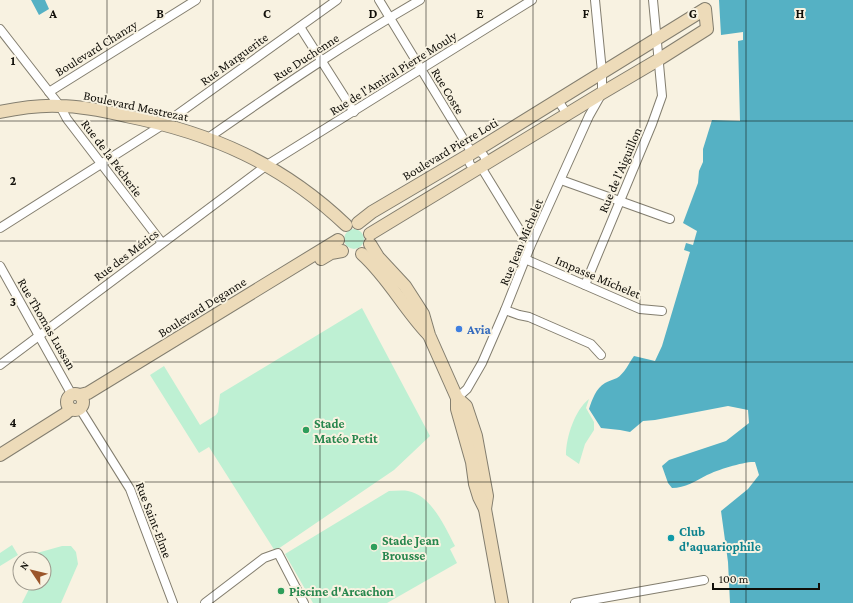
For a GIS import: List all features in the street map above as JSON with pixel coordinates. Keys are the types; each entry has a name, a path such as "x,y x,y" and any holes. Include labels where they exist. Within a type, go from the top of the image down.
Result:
{"street":[{"name":"Boulevard Chanzy","path":"49,92 196,0"},
{"name":"Rue Marguerite","path":"0,228 164,124 337,0"},
{"name":"Rue Coste","path":"379,0 472,153"},
{"name":"Rue Duchenne","path":"208,138 321,60 420,0"},
{"name":"Rue de l'Amiral Pierre Mouly","path":"267,165 532,0"},
{"path":"595,0 602,72 602,93"},
{"path":"653,0 658,60"},
{"name":"Boulevard Pierre Loti","path":"352,224 472,153 705,9 706,29 658,60 481,167 370,239"},
{"path":"300,27 354,112"},
{"name":"Rue de la Pécherie","path":"0,29 60,106 67,119 162,243"},
{"name":"Rue de l'Aiguillon","path":"585,285 652,124 662,96 658,60"},
{"name":"Rue Jean Michelet","path":"458,398 467,389 482,363 506,310 530,247 589,116 602,93"},
{"path":"558,99 567,114"},
{"name":"Boulevard Mestrezat","path":"0,112 15,109 60,106 106,112 164,124 208,138 267,165 297,183 352,224"},
{"path":"480,152 484,156 485,161 481,167 472,168 468,157 472,153 480,152"},
{"name":"Rue des Mérics","path":"0,365 267,165"},
{"path":"481,167 530,247"},
{"path":"561,180 670,219"},
{"path":"370,239 368,248 362,254 358,256 350,256 340,245 340,231 352,224 367,229 378,257 405,286 423,314 428,335 458,398 457,409 472,462 478,497 485,509 502,603"},
{"name":"Boulevard Deganne","path":"0,455 66,414 76,402 88,393 340,245"},
{"path":"362,254 372,263 396,293 414,320 428,335"},
{"name":"Impasse Michelet","path":"525,259 640,309 662,311"},
{"name":"Rue Thomas Lussan","path":"0,266 76,402"},
{"path":"506,310 529,317 591,344 600,355"},
{"name":"Boulevard Deganne","path":"0,448 56,414 63,407 76,402"},
{"name":"Rue Saint-Elme","path":"76,402 130,489 173,603"},
{"path":"205,603 264,558 278,553 304,603"},
{"path":"575,603 704,580"}],"green space":[{"path":"350,229 358,229 364,235 364,243 358,249 350,249 344,243 344,235"},
{"name":"Stade Matéo Petit","path":"362,308 430,436 394,470 275,551 209,447 199,453 150,375 164,366 200,425 216,415 218,412 220,394"},
{"path":"589,399 586,408 594,422 594,430 585,444 579,464 566,455 566,448 572,424 584,404"},
{"name":"Stade Jean Brousse","path":"389,491 408,491 424,499 430,505 442,521 455,546 450,549 457,563 387,603 313,603 285,554"},
{"path":"12,545 16,551 12,551 12,559 0,566 0,553"},
{"path":"62,546 71,546 76,552 78,564 61,603 22,603 28,591 52,591 52,551 44,551"}],"water":[{"path":"31,0 45,0 49,9 39,15"},
{"path":"719,0 853,0 853,603 730,603 728,562 721,511 748,489 759,475 755,462 738,464 724,468 695,482 677,488 672,488 668,483 662,466 669,460 726,441 749,423 748,410 728,406 643,421 630,432 601,428 589,409 599,388 606,382 620,376 634,356 655,361 662,346 690,252 684,250 686,243 693,245 697,231 683,223 698,183 699,171 703,162 703,149 712,120 740,121 738,41 743,40 743,32 721,35"}],"place":[{"name":"Avia","path":"459,329"},
{"name":"Stade Matéo Petit","path":"306,430"},
{"name":"Club d'aquariophile","path":"671,538"},
{"name":"Stade Jean Brousse","path":"374,547"},
{"name":"Piscine d'Arcachon","path":"281,591"}]}
